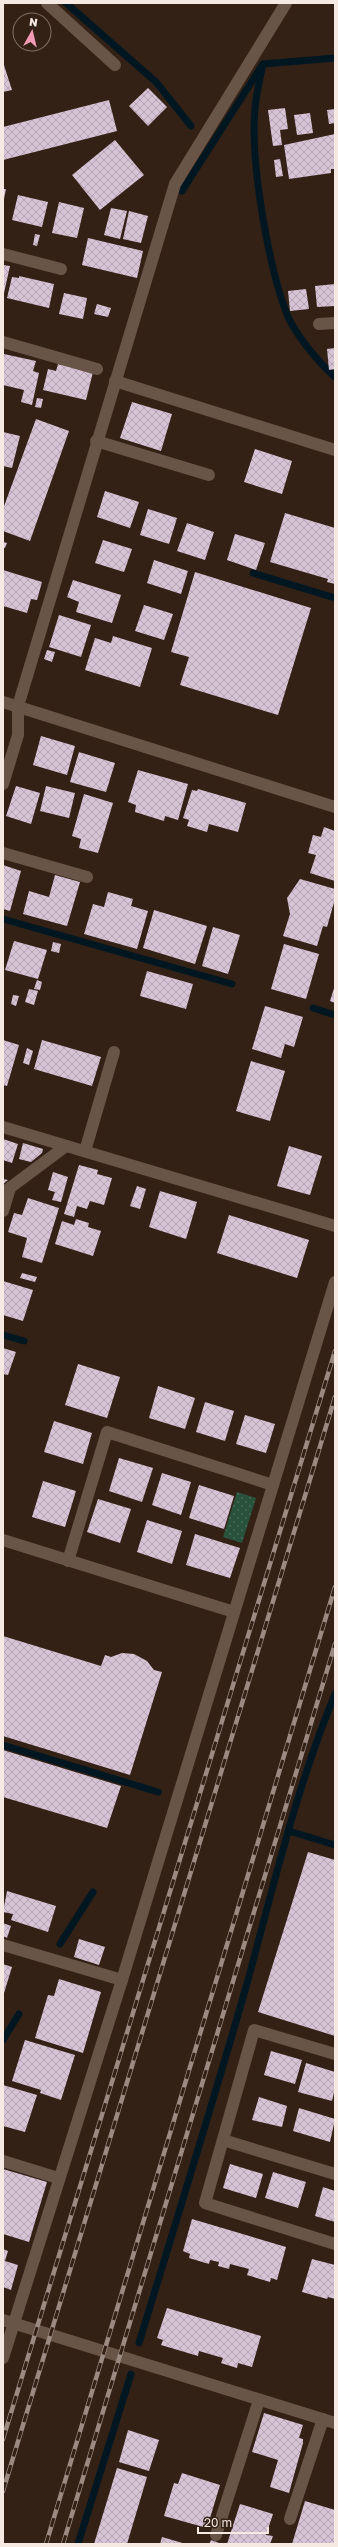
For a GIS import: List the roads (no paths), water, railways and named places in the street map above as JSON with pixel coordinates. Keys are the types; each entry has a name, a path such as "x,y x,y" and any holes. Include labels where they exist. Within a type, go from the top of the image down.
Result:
{"street":[{"path":"47,3 115,65"},
{"path":"3,784 18,735 18,706 96,441 175,184 286,3"},
{"path":"3,254 61,269"},
{"path":"319,324 335,323"},
{"path":"3,342 97,369"},
{"path":"115,381 335,450"},
{"path":"96,441 210,475"},
{"path":"3,702 335,807"},
{"path":"3,853 87,877"},
{"path":"85,1151 114,1052"},
{"path":"3,1127 335,1226"},
{"path":"3,1211 6,1191 66,1146"},
{"path":"3,2358 8,2322 58,2178 122,1980 335,1282"},
{"path":"68,1561 107,1432 273,1485"},
{"path":"3,1540 234,1612"},
{"path":"3,1945 122,1980"},
{"path":"335,2054 254,2030 204,2203 335,2244"},
{"path":"223,2140 335,2174"},
{"path":"3,2161 58,2178"},
{"path":"8,2322 335,2423"},
{"path":"216,2534 259,2400"},
{"path":"290,2519 323,2419"}],"waterway":[{"path":"66,3 156,82 191,126"},
{"path":"182,191 263,64 335,58"},
{"path":"263,64 255,109 255,156 262,212 273,267 286,312 294,329 307,347 335,377"},
{"path":"253,573 335,598"},
{"path":"3,919 232,984"},
{"path":"313,1008 335,1015"},
{"path":"3,1335 24,1341"},
{"path":"139,2343 233,2032 297,1802 308,1766 335,1694"},
{"path":"3,1745 158,1792"},
{"path":"289,1831 335,1845"},
{"path":"60,1944 93,1892"},
{"path":"3,2040 19,2014"},
{"path":"78,2544 131,2374"}],"railway":[{"path":"3,2439 335,1351"},
{"path":"3,2491 335,1397"},
{"path":"46,2544 335,1587"},
{"path":"63,2544 335,1644"}]}
